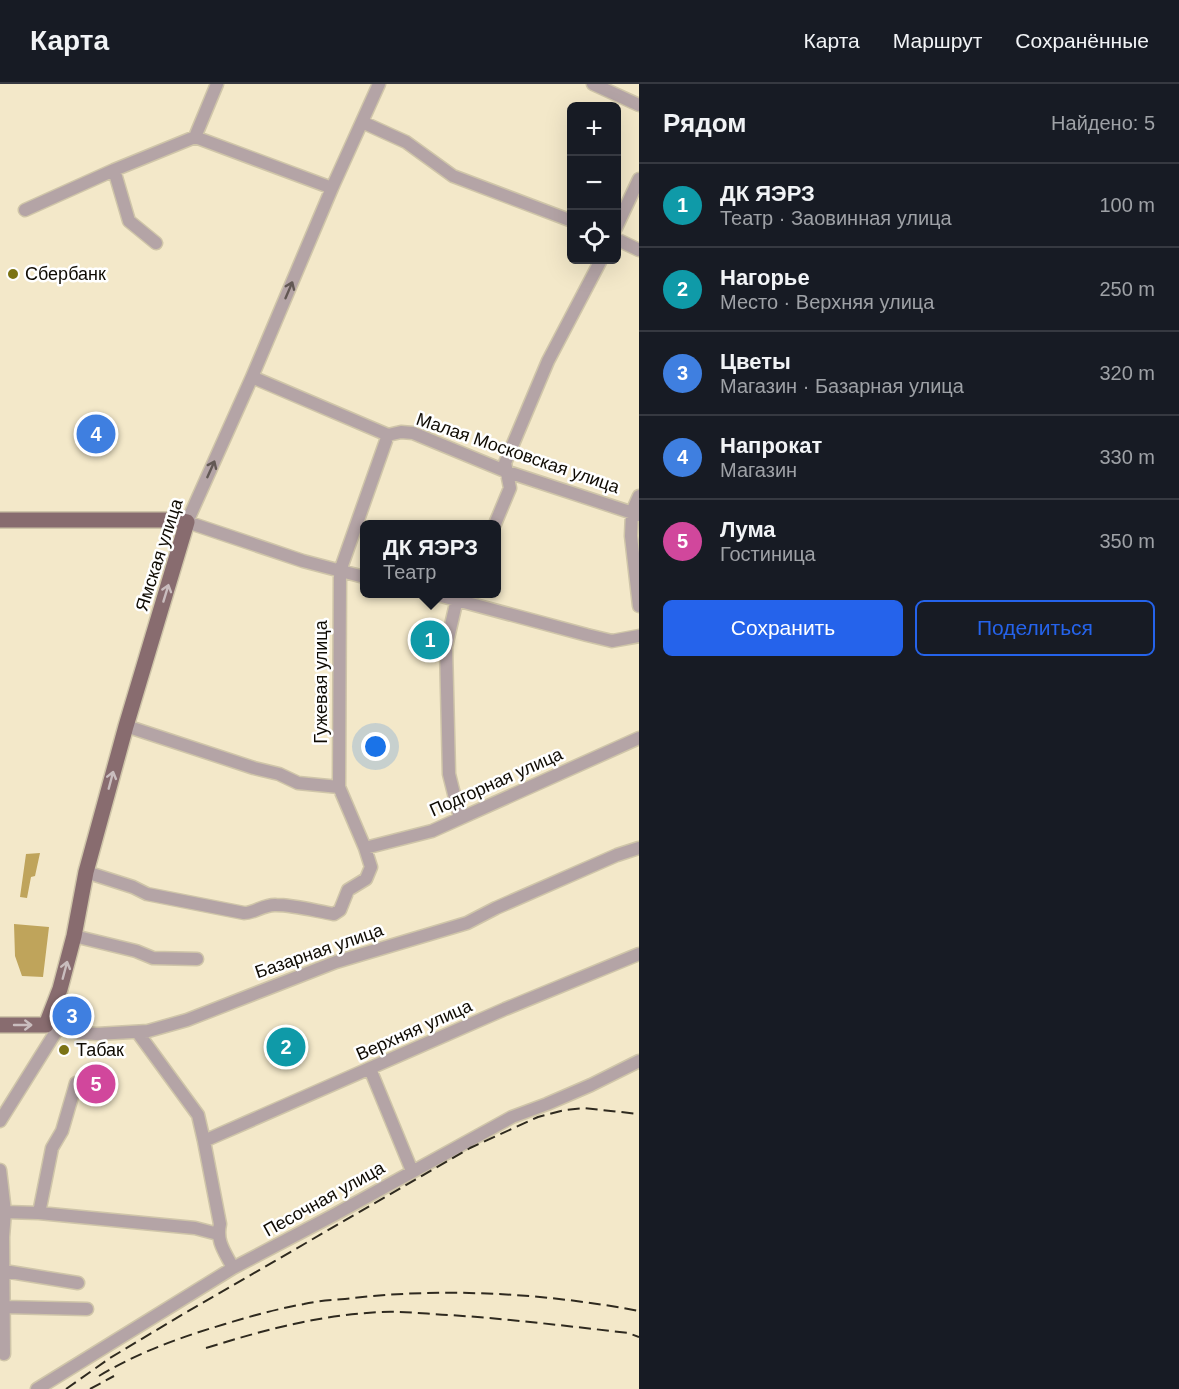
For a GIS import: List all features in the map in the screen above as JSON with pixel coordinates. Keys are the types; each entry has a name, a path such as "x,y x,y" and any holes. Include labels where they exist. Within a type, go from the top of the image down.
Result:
{"main road":[{"path":"0,520 176,520 187,522"},
{"name":"Ямская улица","path":"45,1025 60,989 74,936 86,872 126,726 187,522"},
{"name":"Базарная улица","path":"0,1025 45,1025"}],"street":[{"path":"195,137 217,84"},
{"name":"Ямская улица","path":"187,522 379,84"},
{"path":"593,84 639,105"},
{"path":"362,122 406,142 453,176 567,219"},
{"path":"25,210 195,137 332,188"},
{"path":"114,170 129,221 156,243"},
{"path":"621,217 639,179"},
{"path":"621,241 639,250"},
{"path":"497,520 510,488 505,463 548,361 599,264"},
{"name":"Малая Московская улица","path":"252,377 388,435 401,432 413,433 505,471 636,514"},
{"name":"Гужевая улица","path":"86,872 133,887 147,894 244,913 277,905 334,914 340,910 348,890 366,879 371,867 339,787 340,571 388,435"},
{"path":"639,496 630,536 639,606"},
{"path":"187,522 303,561 360,576"},
{"path":"460,818 449,774 446,647 463,598 612,641 639,636"},
{"path":"126,726 279,774 298,783 339,787"},
{"name":"Подгорная улица","path":"364,848 432,831 639,738"},
{"name":"Базарная улица","path":"45,1025 80,1033 138,1033 187,1020 336,962 467,923 557,881 639,848"},
{"path":"74,936 136,951 153,958 197,959"},
{"name":"Верхняя улица","path":"204,1142 505,1009 639,954"},
{"path":"55,1003 76,1003 80,1007 83,1016 80,1033"},
{"path":"0,1121 57,1030 45,1025"},
{"path":"138,1033 198,1115 220,1224 218,1234 233,1268"},
{"name":"Песочная улица","path":"37,1389 233,1268 512,1117 573,1093 639,1061"},
{"path":"370,1069 412,1171"},
{"path":"39,1213 51,1148 62,1131 76,1083"},
{"path":"0,1170 5,1212 3,1238 4,1354"},
{"path":"5,1212 39,1213 195,1228 218,1234"},
{"path":"4,1272 78,1283"},
{"path":"5,1307 87,1309"}],"shaded area":[{"path":"40,853 35,876 31,877 27,898 20,897 26,854"},
{"path":"14,924 49,927 43,977 22,976 15,956"}],"railway":[{"path":"66,1389 110,1358 185,1313 470,1148 538,1117 565,1110 584,1108 639,1114"},
{"path":"99,1376 145,1352 192,1334 264,1313 319,1301 417,1293 492,1294 567,1300 639,1311"},
{"path":"206,1348 292,1324 336,1316 381,1312 516,1321 628,1333 639,1337"},
{"path":"90,1389 114,1376"}],"place":[{"name":"Сбербанк","path":"13,274"},
{"name":"Напрокат","path":"96,434"},
{"name":"ДК ЯЭРЗ","path":"430,640"},
{"name":"Цветы","path":"72,1016"},
{"name":"Нагорье","path":"286,1047"},
{"name":"Табак","path":"64,1050"},
{"name":"Лума","path":"96,1084"}]}
